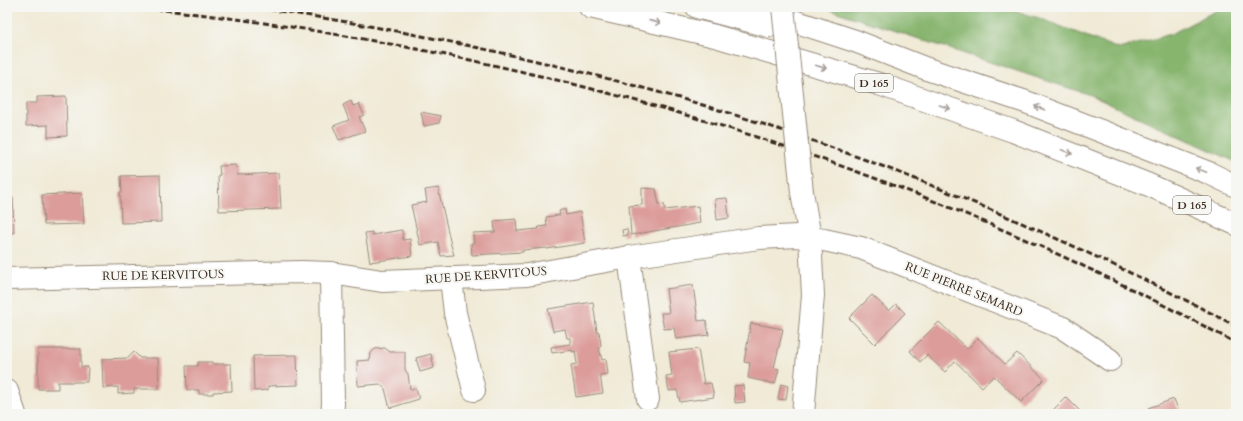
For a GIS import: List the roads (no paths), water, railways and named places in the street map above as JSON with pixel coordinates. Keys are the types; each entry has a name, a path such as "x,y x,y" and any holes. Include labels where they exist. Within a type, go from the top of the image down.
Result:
{"main road":[{"name":"D 165","path":"590,7 715,36 879,84 1014,131 1149,185 1236,224"},
{"name":"D 165","path":"697,7 927,69 1026,102 1209,173 1236,186"},
{"path":"751,7 855,41 927,69"},
{"path":"783,7 802,192 810,238 813,295 803,414"},
{"name":"RUE DE KERVITOUS","path":"7,279 301,272 331,273 382,281 527,275 759,238 797,236 810,238"},
{"name":"RUE PIERRE SEMARD","path":"810,238 861,248 1063,328 1110,360"},
{"path":"629,258 648,398"},
{"path":"331,273 334,404 332,414"},
{"path":"451,278 454,313 474,390"},
{"path":"7,391 15,414"}],"railway":[{"path":"138,7 305,29 471,60 634,100 715,124 852,170 964,213 1075,262 1236,343"},
{"path":"252,7 307,15 416,35 524,58 632,85 757,122 897,172 1035,229 1170,292 1236,326"}]}
